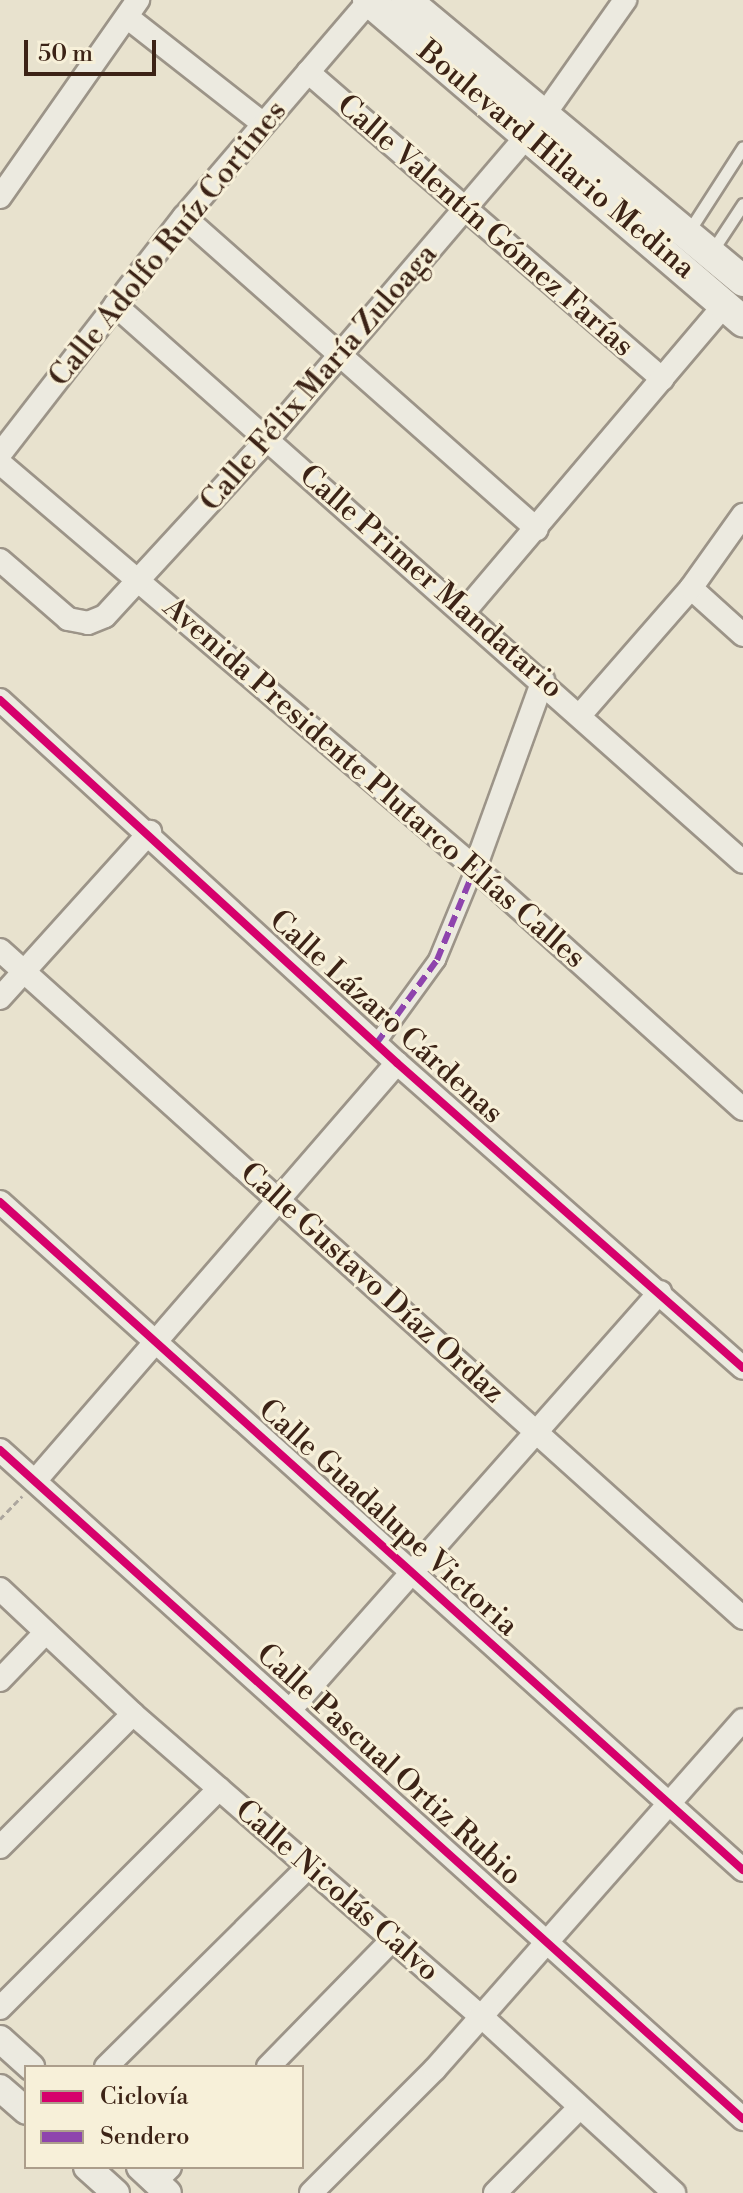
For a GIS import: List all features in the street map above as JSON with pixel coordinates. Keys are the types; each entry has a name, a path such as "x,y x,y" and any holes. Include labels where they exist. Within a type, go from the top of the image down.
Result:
{"main road":[{"name":"Boulevard Hilario Medina","path":"369,0 686,235 709,255 737,302"},
{"name":"Boulevard Hilario Medina","path":"406,0 536,126 737,302"}],"street":[{"name":"Calle Adolfo Ruíz Cortines","path":"0,454 184,217 369,0"},
{"name":"Calle Félix María Zuloaga","path":"0,560 68,619 88,623 105,616 268,439 466,212 536,126 625,0"},
{"path":"0,197 133,8 262,123"},
{"name":"Calle Valentín Gómez Farías","path":"308,72 466,212 663,379"},
{"path":"184,217 537,529"},
{"path":"464,612 663,379 737,302"},
{"name":"Calle Primer Mandatario","path":"115,305 543,680 743,862"},
{"name":"Avenida Presidente Plutarco Elías Calles","path":"0,463 139,578 475,868 743,1109"},
{"path":"581,714 691,588 743,515"},
{"path":"691,588 743,635"},
{"path":"376,1044 437,960 475,868 543,680"},
{"name":"Calle Lázaro Cárdenas","path":"0,700 150,832 397,1063 743,1368"},
{"path":"0,998 150,832"},
{"name":"Calle Gustavo Díaz Ordaz","path":"0,950 743,1618"},
{"path":"35,1481 281,1203 397,1063"},
{"name":"Calle Guadalupe Victoria","path":"0,1202 743,1870"},
{"path":"291,1709 660,1292"},
{"name":"Calle Pascual Ortiz Rubio","path":"0,1450 549,1940 743,2119"},
{"name":"Calle Nicolás Calvo","path":"0,1589 133,1714 481,2016 674,2193"},
{"path":"0,1680 45,1633"},
{"path":"0,1847 133,1714"},
{"path":"311,2193 481,2016 743,1720"},
{"path":"0,2008 219,1789"},
{"path":"108,2065 309,1866"},
{"path":"270,2065 392,1940"},
{"path":"0,2039 29,2065"},
{"path":"0,2088 24,2109"},
{"path":"495,2193 579,2108"},
{"path":"89,2169 116,2193"}],"lane":[{"path":"686,235 743,147"},
{"path":"709,255 743,204"}],"path":[{"path":"0,1519 35,1481"}],"marked path":[{"path":"376,1044 437,960 475,868"}],"cycle path":[{"path":"0,700 397,1063 743,1368"},
{"path":"0,1202 743,1870"},
{"path":"0,1450 743,2119"}]}
